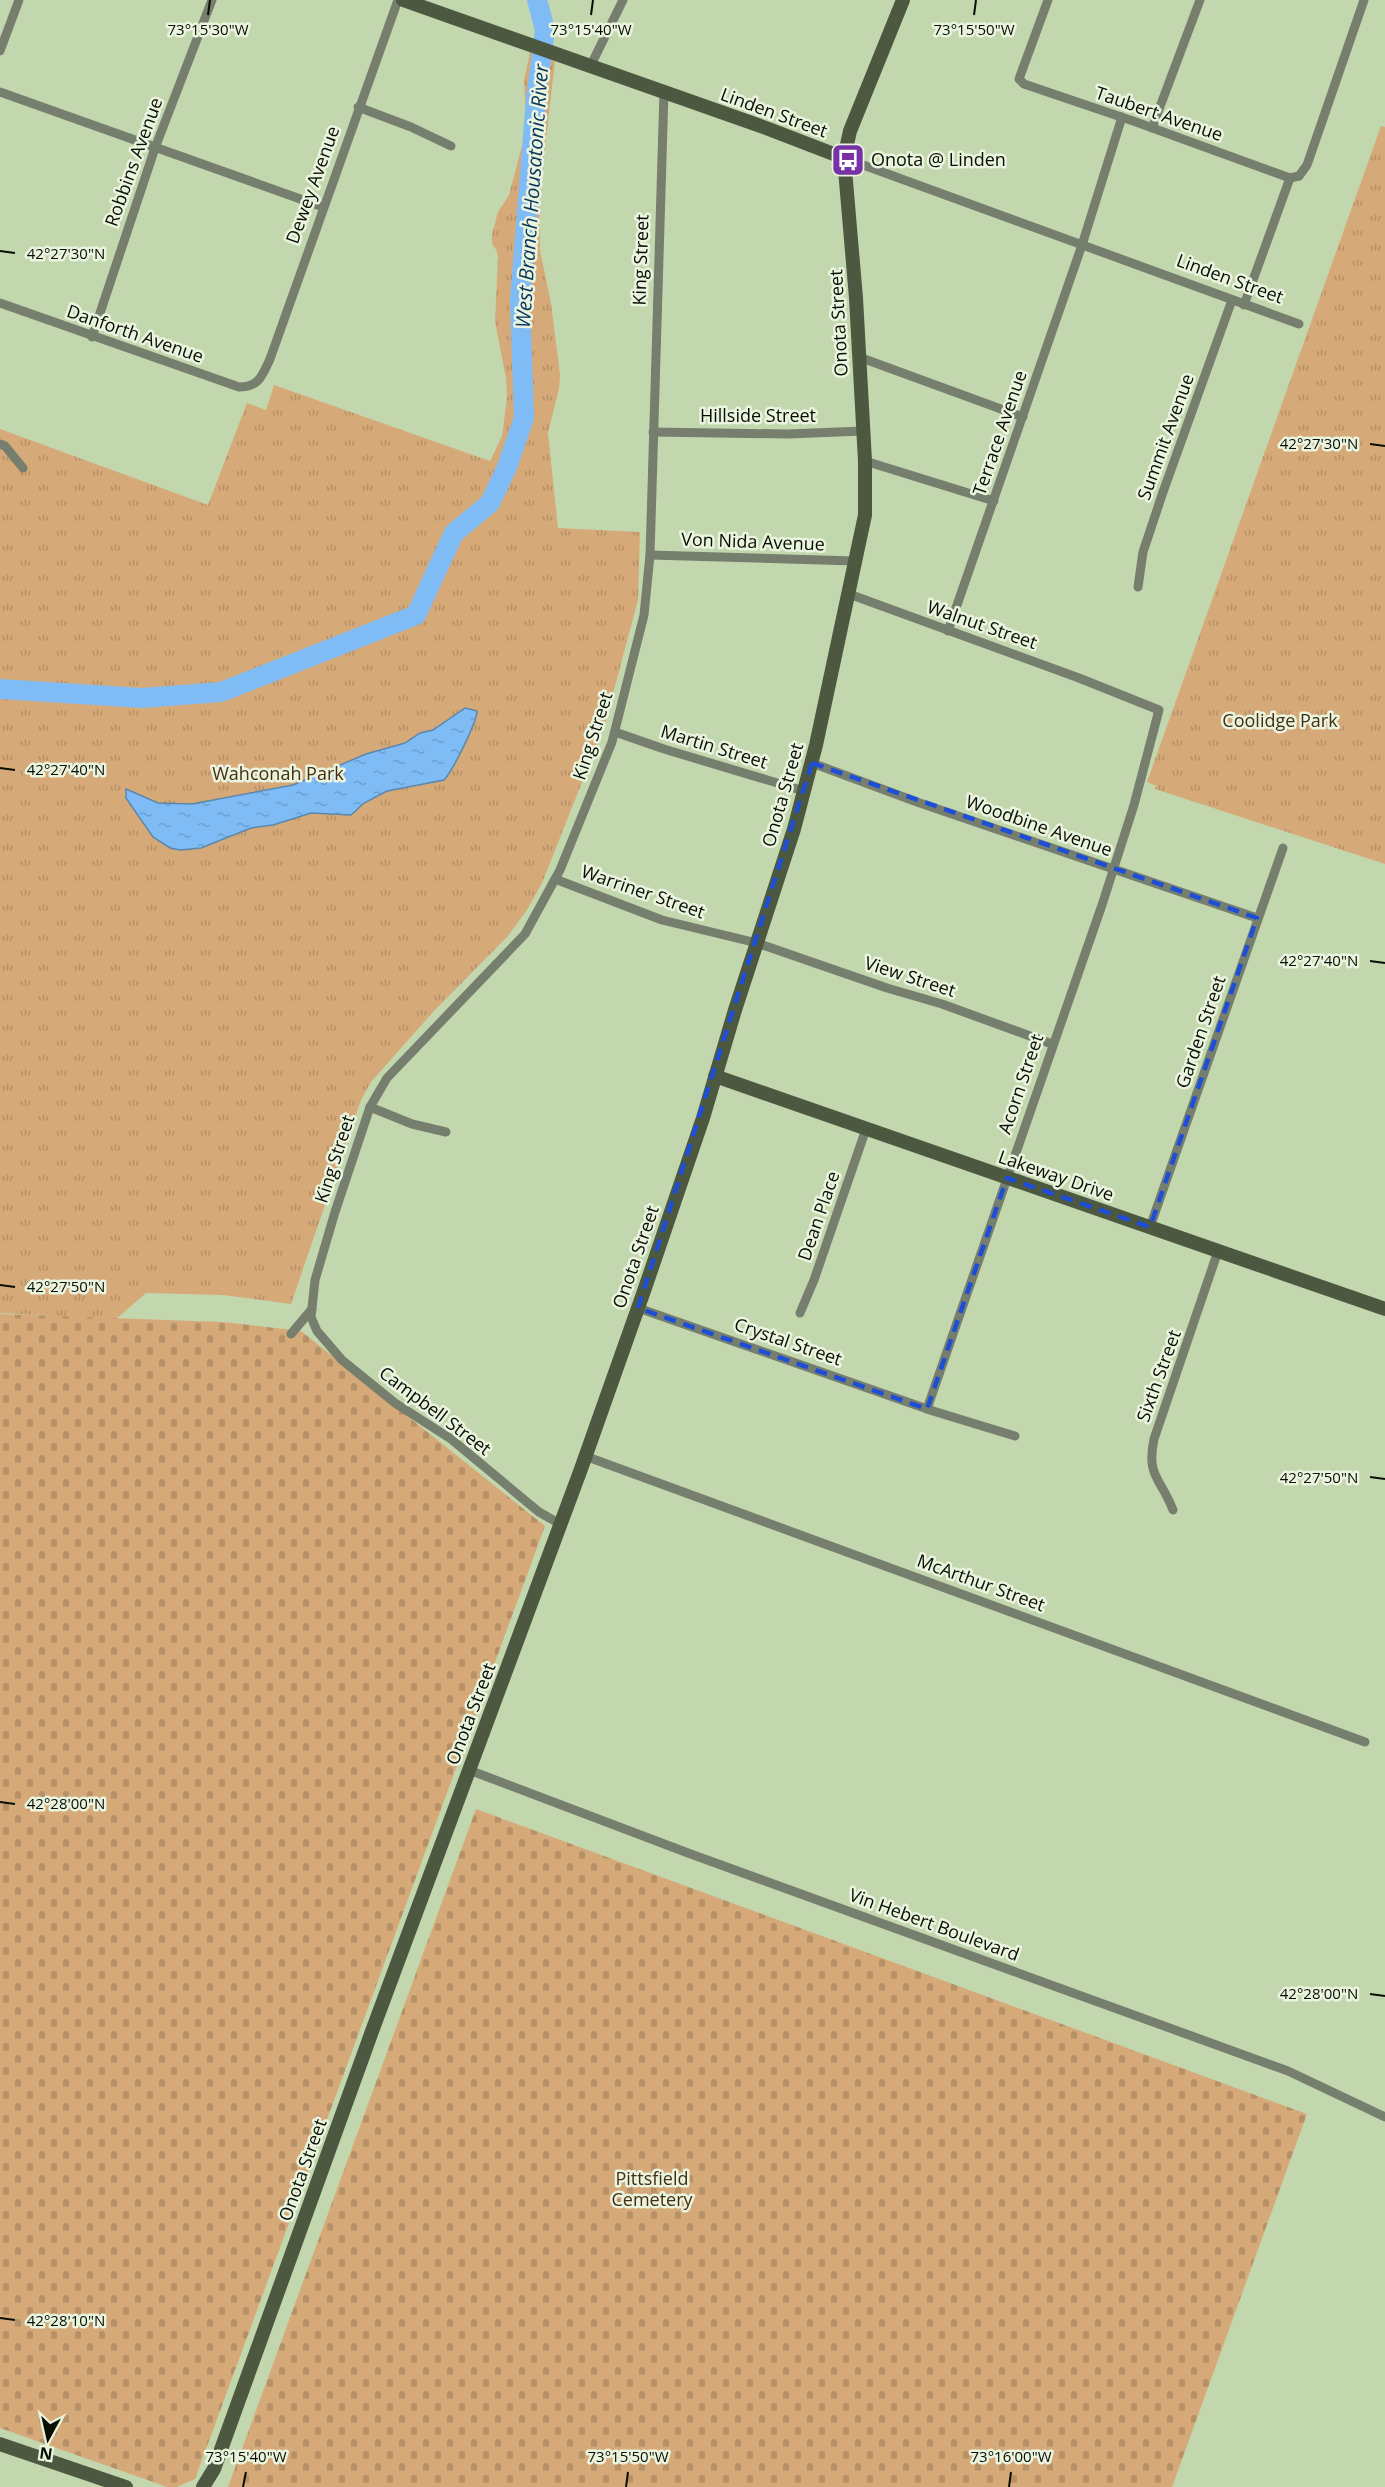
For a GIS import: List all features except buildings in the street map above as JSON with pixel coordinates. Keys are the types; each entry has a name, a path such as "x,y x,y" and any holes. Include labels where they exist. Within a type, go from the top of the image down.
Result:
{"street":[{"path":"0,51 19,0"},
{"name":"Robbins Avenue","path":"92,337 155,148 212,0"},
{"name":"Dewey Avenue","path":"259,381 270,359 398,0"},
{"name":"Linden Street","path":"404,0 766,128 1299,324"},
{"path":"590,67 623,0"},
{"name":"Onota Street","path":"203,2487 214,2469 638,1308 794,829 812,763 865,515 865,461 859,357 844,158 850,131 903,0"},
{"name":"Taubert Avenue","path":"1048,0 1019,79 1024,84 1290,178"},
{"path":"1152,128 1200,0"},
{"path":"1244,305 1290,178 1299,176 1307,165 1364,0"},
{"path":"0,92 323,207"},
{"name":"King Street","path":"312,1309 315,1280 370,1107 387,1078 525,934 555,879 589,802 615,732 644,615 650,555 664,92"},
{"path":"358,107 411,127 451,146"},
{"name":"Terrace Avenue","path":"948,631 1082,245 1122,117"},
{"name":"Summit Avenue","path":"1138,587 1143,552 1156,512 1232,300"},
{"name":"Danforth Avenue","path":"0,303 239,387 250,387 259,381"},
{"path":"859,357 1023,417"},
{"name":"Hillside Street","path":"653,432 788,434 863,431"},
{"path":"0,444 5,446 22,468"},
{"path":"865,461 994,501"},
{"name":"Von Nida Avenue","path":"650,555 855,561"},
{"name":"Walnut Street","path":"849,594 1104,687 1159,710 1135,803"},
{"name":"Martin Street","path":"615,732 804,791"},
{"name":"Woodbine Avenue","path":"812,763 1257,918"},
{"name":"Acorn Street","path":"927,1409 1135,803"},
{"name":"Garden Street","path":"1150,1227 1283,848"},
{"name":"Warriner Street","path":"555,879 662,920 756,943"},
{"name":"View Street","path":"756,943 887,988 942,1004 1052,1044"},
{"name":"Lakeway Drive","path":"715,1076 1385,1309"},
{"path":"370,1107 412,1124 446,1132"},
{"name":"Dean Place","path":"800,1313 814,1280 866,1129"},
{"name":"Sixth Street","path":"1173,1510 1167,1495 1155,1479 1151,1455 1154,1439 1218,1251"},
{"name":"Crystal Street","path":"638,1308 927,1409 1016,1436"},
{"path":"291,1334 312,1309"},
{"name":"Campbell Street","path":"312,1309 311,1317 317,1331 342,1360 395,1403 451,1439 539,1512 560,1524"},
{"name":"McArthur Street","path":"585,1456 1365,1742"},
{"name":"Vin Hebert Boulevard","path":"468,1770 698,1857 1288,2071 1385,2117"},
{"path":"0,2444 126,2487"}],"highlighted area":[{"path":"812,763 1257,918 1150,1227 1007,1178 927,1409 638,1308"}],"green space":[{"name":"Wahconah Park","path":"530,52 555,61 539,199 540,251 551,303 560,375 559,389 548,433 558,528 640,532 638,600 604,727 542,883 527,910 507,937 433,1012 371,1082 361,1100 291,1304 223,1295 146,1293 115,1320 0,1313 0,429 208,505 247,403 266,410 274,385 490,461 502,436 507,398 506,378 495,322 498,258 497,251 492,244 492,234 498,212 509,195 523,142 526,124 524,80"},
{"name":"Coolidge Park","path":"1381,126 1385,127 1385,864 1155,789 1156,786 1147,782"},
{"path":"0,1314 223,1322 301,1331 545,1526 195,2479 177,2487 167,2487 0,2428"},
{"name":"Pittsfield Cemetery","path":"476,1809 1307,2114 1172,2487 228,2487"}],"water":[{"path":"465,708 477,711 476,717 464,747 444,780 387,791 364,803 351,815 311,813 273,825 251,828 201,848 180,850 170,848 153,837 126,798 126,789 158,803 192,804 293,785 366,754 405,743 420,733 433,730"}],"waterway":[{"name":"West Branch Housatonic River","path":"0,689 142,698 221,692 416,615 454,533 490,503 507,467 524,418 520,300 536,98 545,30 537,0"}],"place":[{"name":"Onota @ Linden","path":"848,160"}]}
